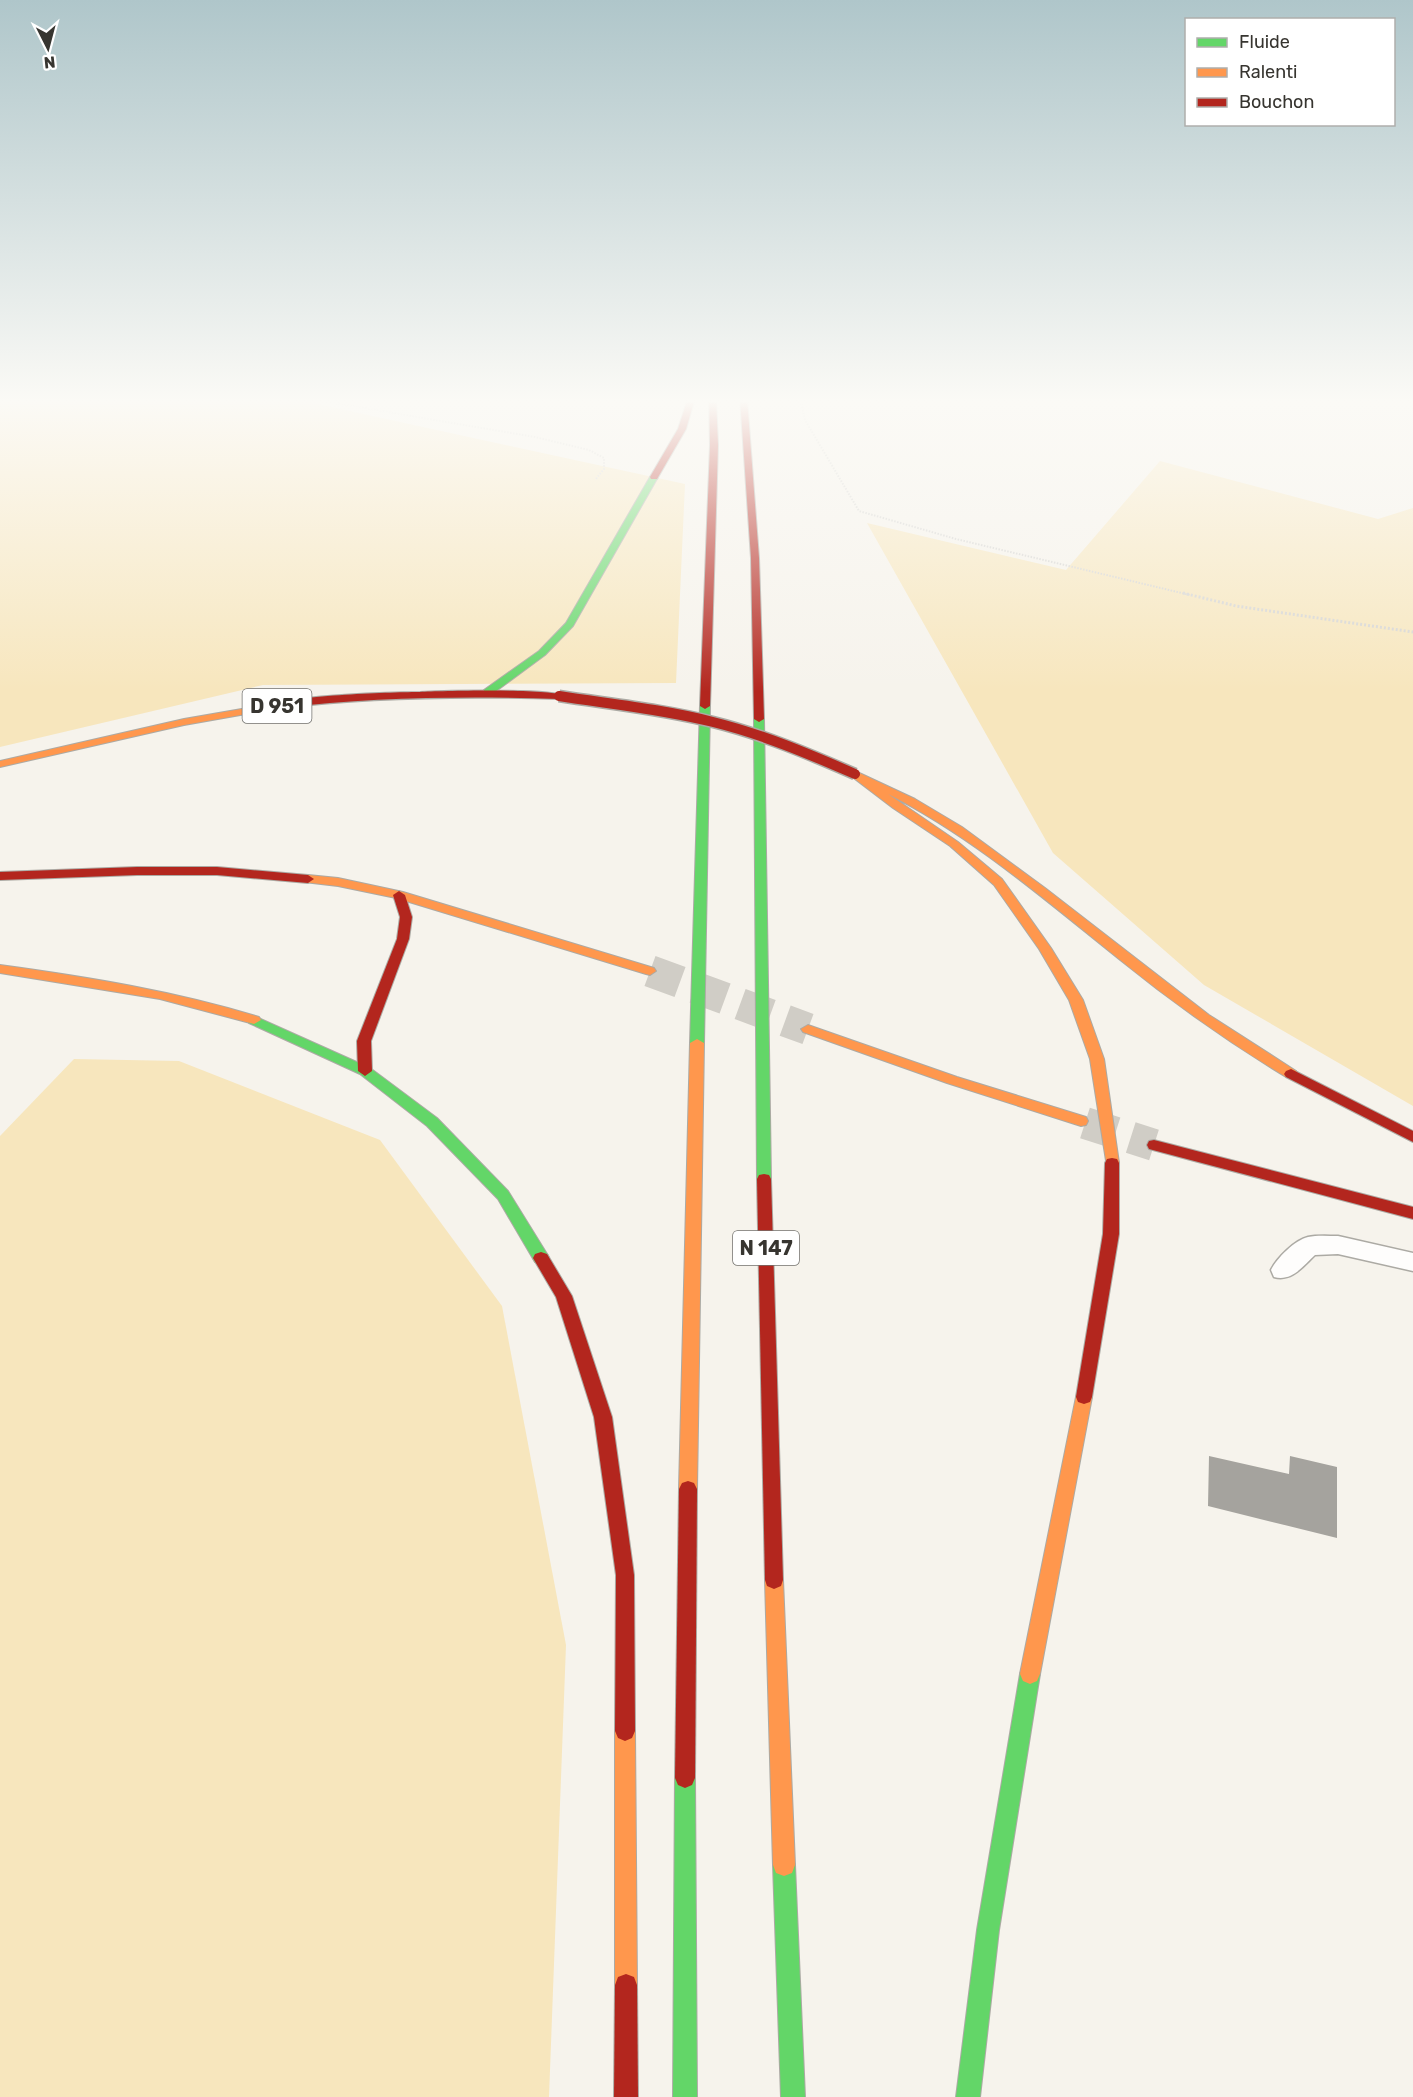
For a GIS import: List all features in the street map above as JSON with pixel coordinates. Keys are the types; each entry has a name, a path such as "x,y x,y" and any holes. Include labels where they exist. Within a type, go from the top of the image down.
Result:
{"main road":[{"path":"488,692 542,655 557,641 570,624 644,496"},
{"path":"685,2097 685,1715 692,1233 703,759 712,496"},
{"name":"N 147","path":"752,496 757,568 765,1241 778,1722 793,2097"},
{"name":"D 951","path":"0,764 126,735 299,703 371,695 488,692 559,696 646,708 733,728 800,749 889,789 992,851 1210,1023 1276,1065 1413,1137"},
{"path":"855,774 897,806 954,844 998,882 1045,948 1076,1000 1097,1059 1112,1152 1111,1234 1083,1404 1032,1662 988,1930 968,2097"},
{"path":"0,876 138,871 217,871 282,875 338,882 399,895 650,971"},
{"path":"365,1071 364,1041 403,939 406,917 399,895"},
{"path":"0,969 133,988 213,1006 271,1026 365,1071 432,1122 503,1196 564,1296 603,1417 625,1575 626,2097"},
{"path":"808,1029 952,1080 1081,1121"},
{"path":"1154,1145 1413,1214"}],"lane":[{"path":"1283,1270 1309,1246 1338,1245 1413,1262"}],"path":[{"path":"849,496 859,511 956,539 1236,606 1413,632"}],"shaded area":[{"path":"0,496 684,496 676,683 263,685 0,747"},
{"path":"1130,496 1291,496 1378,519 1413,508 1413,1106 1204,985 1053,853 867,523 1066,570"},
{"path":"74,1059 179,1061 380,1140 502,1306 566,1645 549,2097 0,2097 0,1136"}],"building":[{"path":"1209,1456 1289,1474 1290,1456 1337,1467 1337,1538 1208,1506"}],"tunnel":[{"path":"650,971 808,1029"},
{"path":"1085,1123 1154,1145"}],"traffic: fast":[{"path":"488,692 542,653 570,624 643,496"},
{"path":"697,1043 705,706"},
{"path":"759,719 764,1179"},
{"path":"254,1020 365,1071 432,1122 503,1195 541,1258"},
{"path":"968,2097 988,1930 1030,1674"},
{"path":"685,1778 685,2097"},
{"path":"784,1865 793,2097"}],"traffic: slow":[{"path":"0,764 184,722 282,705"},
{"path":"855,774 897,806 954,844 998,882 1045,948 1076,1000 1097,1059 1112,1163"},
{"path":"862,777 958,829 1041,890 1204,1018 1291,1074"},
{"path":"308,879 338,882 399,895 650,971"},
{"path":"0,969 160,995 254,1020"},
{"path":"808,1029 952,1080 1081,1121"},
{"path":"688,1489 697,1043"},
{"path":"1030,1674 1084,1397"},
{"path":"774,1580 784,1865"},
{"path":"625,1731 626,1985"}],"traffic: jam":[{"path":"705,706 712,496"},
{"path":"751,496 758,638 759,719"},
{"path":"282,705 420,694 559,696"},
{"path":"559,696 655,710 713,722 767,738 855,774"},
{"path":"0,876 137,871 217,871 308,879"},
{"path":"365,1071 364,1041 403,939 406,917 399,895"},
{"path":"1291,1074 1413,1137"},
{"path":"1154,1145 1413,1213"},
{"path":"1084,1397 1111,1234 1112,1163"},
{"path":"764,1179 774,1580"},
{"path":"541,1258 564,1296 603,1417 625,1575 625,1731"},
{"path":"685,1778 688,1489"},
{"path":"626,1985 626,2097"}]}
